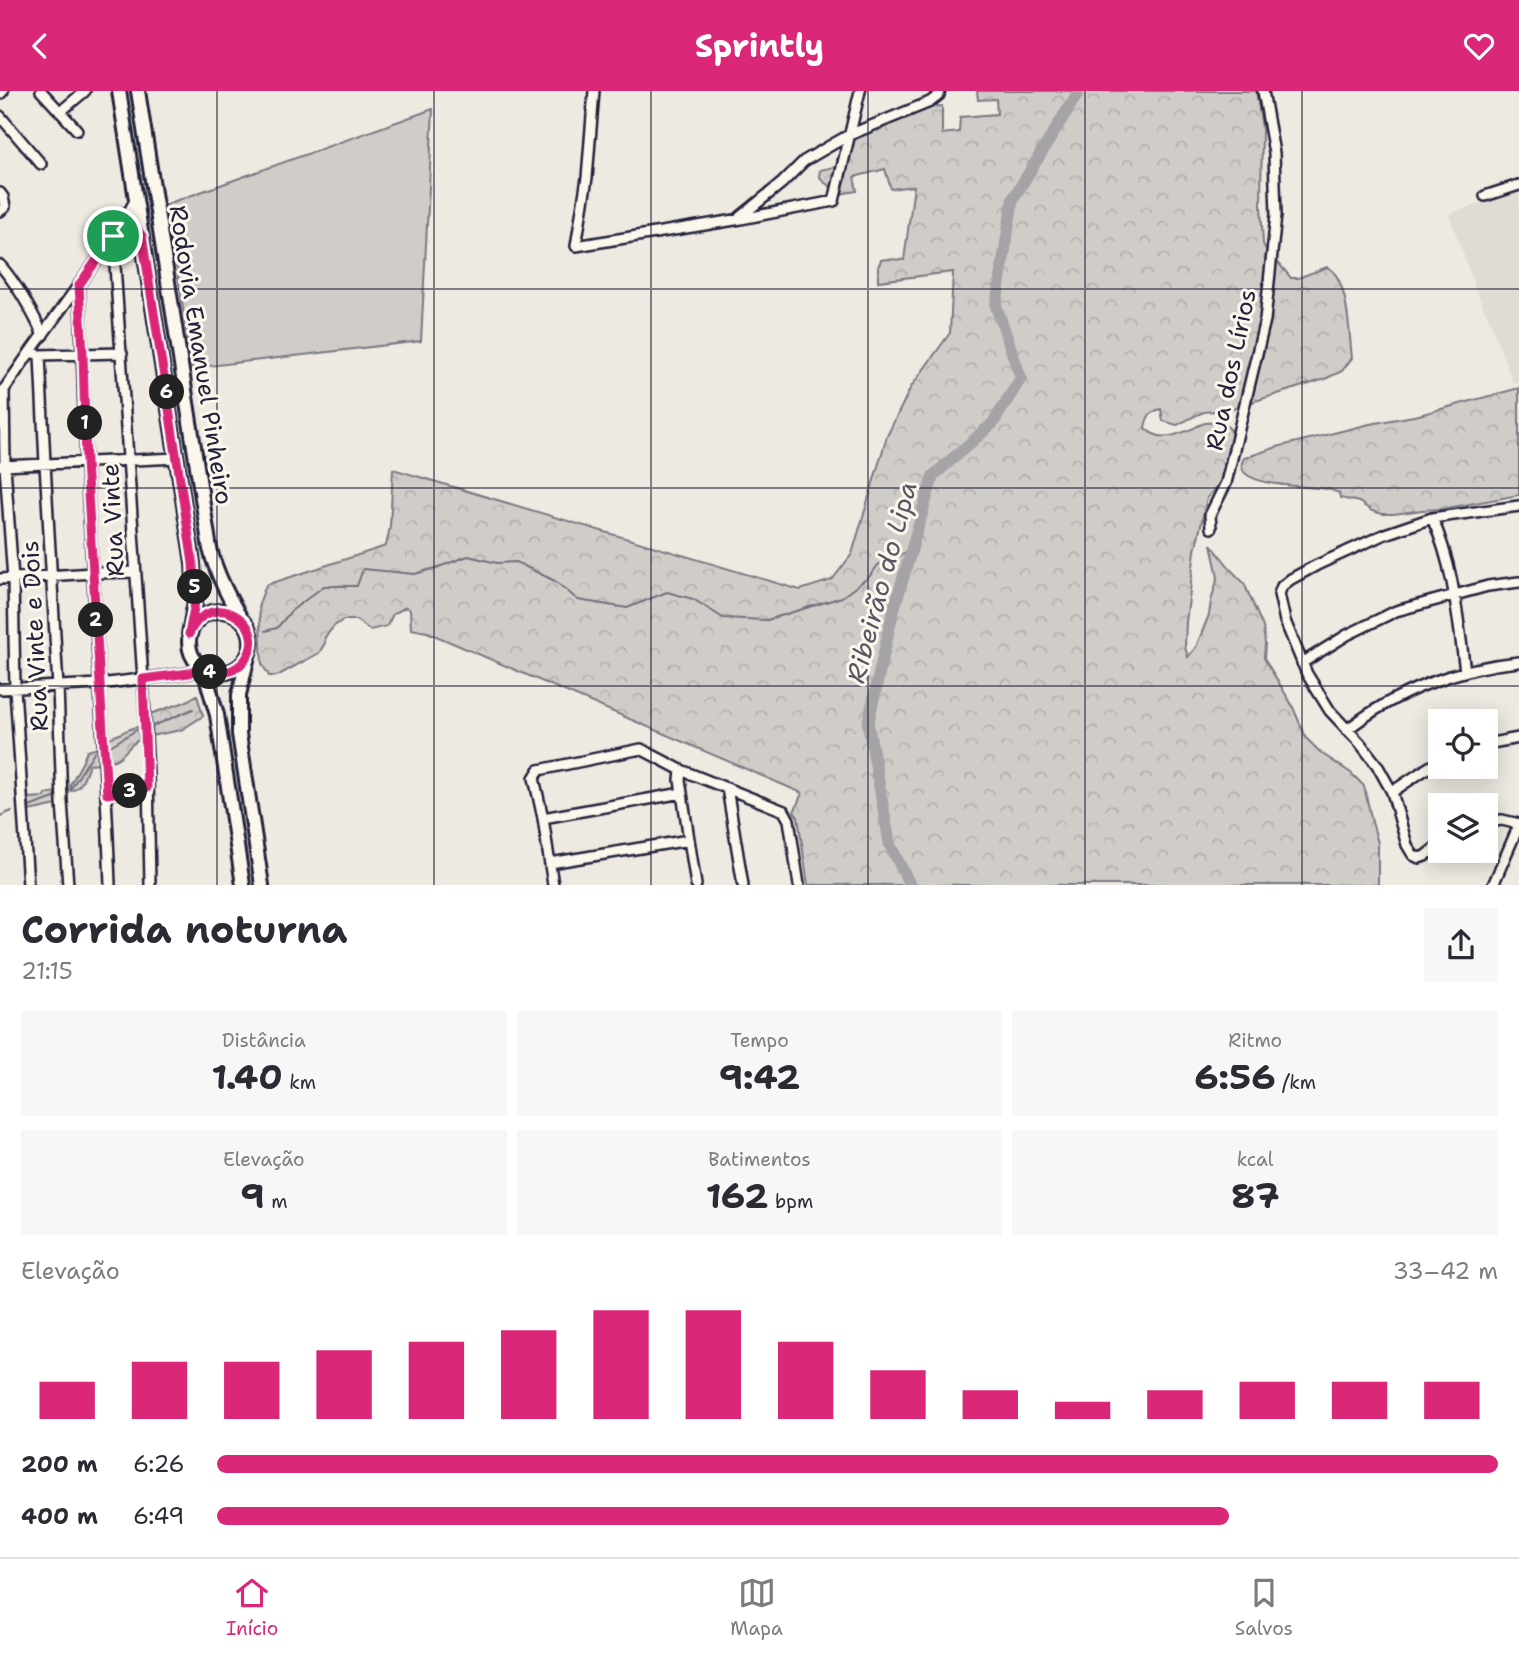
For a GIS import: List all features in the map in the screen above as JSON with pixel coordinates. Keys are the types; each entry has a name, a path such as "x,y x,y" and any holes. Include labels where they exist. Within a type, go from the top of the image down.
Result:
{"main road":[{"name":"Rodovia Emanuel Pinheiro","path":"119,91 195,581 195,603 189,634"},
{"name":"Rodovia Emanuel Pinheiro","path":"138,91 210,549 222,585 242,619"},
{"path":"243,885 217,715 206,677 188,646 189,634 197,621 210,613 221,611 242,619 251,636 239,695 239,734 262,885"},
{"path":"201,667 212,673 226,673 239,667 248,656"}],"street":[{"path":"41,91 77,131"},
{"path":"60,112 85,91"},
{"path":"594,91 576,246 734,221 834,201 859,91"},
{"path":"734,221 762,201 804,161 849,135 930,102 940,91"},
{"name":"Rua dos Lírios","path":"1211,528 1210,515 1226,483 1265,320 1276,215 1274,153 1263,91"},
{"path":"0,116 41,164"},
{"path":"1485,196 1519,185"},
{"path":"0,193 5,207 0,211"},
{"path":"29,885 15,689 13,579 3,466 2,392 116,233 137,197"},
{"path":"116,233 131,227 137,229 142,236"},
{"name":"Rua Vinte","path":"116,233 143,679 150,885"},
{"path":"0,265 16,283 43,335"},
{"path":"79,285 86,462 107,794 110,885"},
{"path":"30,352 40,355 122,352"},
{"name":"Rua Vinte e Dois","path":"40,355 68,885"},
{"path":"3,466 178,458"},
{"path":"1428,854 1419,858 1413,855 1407,845 1392,792 1377,765 1323,700 1307,674 1285,621 1279,594 1282,586 1317,565 1385,534 1432,518 1519,506"},
{"path":"1432,518 1444,549 1455,596 1465,671"},
{"path":"0,579 135,572"},
{"path":"1303,663 1347,635 1396,611 1488,586 1519,582"},
{"path":"1347,730 1362,718 1419,688 1465,671 1519,662"},
{"path":"0,689 100,684 189,673 201,667"},
{"path":"1498,742 1519,738"},
{"path":"553,885 534,778 539,770 641,749 681,770 784,811 789,820 799,885"},
{"path":"1392,792 1428,768"},
{"path":"681,770 680,780 695,885"},
{"path":"107,794 147,788"},
{"path":"727,788 743,885"},
{"path":"543,818 682,793"},
{"path":"1493,885 1519,824 1498,820"},
{"path":"550,863 689,840"}],"shaded area":[{"path":"1519,190 1519,382 1513,383 1449,214"}],"green space":[{"path":"977,91 1256,91 1262,128 1263,244 1269,255 1291,278 1327,267 1334,273 1340,282 1347,308 1352,358 1342,371 1325,379 1225,411 1204,412 1177,425 1163,421 1161,409 1157,410 1149,415 1145,428 1151,433 1163,436 1188,431 1202,424 1222,422 1231,430 1231,446 1222,480 1207,498 1195,551 1186,622 1185,647 1188,657 1196,647 1209,615 1218,577 1211,544 1244,583 1263,627 1264,658 1292,705 1306,738 1364,786 1378,843 1378,885 808,885 798,817 794,812 802,793 427,632 411,629 410,610 406,607 393,614 387,626 370,630 356,620 343,620 325,637 325,643 319,653 277,676 269,676 262,664 259,604 266,585 386,546 390,527 393,469 800,590 832,580 852,554 887,436 911,387 950,333 953,272 878,281 881,260 904,260 914,186 891,189 885,169 854,177 857,191 840,194 819,176 820,170 839,166 837,159 844,146 919,108 942,106 942,134 959,132 960,117 997,114 996,99 978,100"},
{"path":"433,109 421,341 192,368 167,204"},
{"path":"1519,388 1519,495 1442,509 1383,514 1372,511 1359,502 1340,498 1339,493 1328,489 1274,484 1247,475 1242,468 1244,458 1277,447 1419,415"},
{"path":"197,695 203,716 181,730 151,736 150,714"},
{"path":"138,727 139,740 118,758 110,761 108,738"},
{"path":"98,748 99,763 89,764 81,784 71,791 70,785 87,751"},
{"path":"56,792 57,805 29,811 29,798 45,797 45,794"}],"waterway":[{"name":"Ribeirão do Lipa","path":"910,885 890,845 868,724 892,616 933,476 993,423 1021,378 996,306 1013,199 1079,91"},
{"path":"265,631 277,628 291,611 324,586 357,586 363,569 415,574 468,556 497,563 516,562 555,581 578,600 627,608 667,592 693,599 723,618 767,620 842,597 869,577 878,565 913,548"},
{"path":"153,726 193,709"},
{"path":"107,748 138,729"},
{"path":"70,790 94,752"},
{"path":"29,807 57,797"},
{"path":"0,816 12,811"}],"route":[{"path":"131,227 137,229 142,236 193,563 195,603 189,634 203,616 221,611 232,613 242,619 247,627 251,646 244,662 233,671 218,674 201,667 189,673 143,679 147,788 107,794 86,462 79,285 113,236 118,230 131,227"}]}
